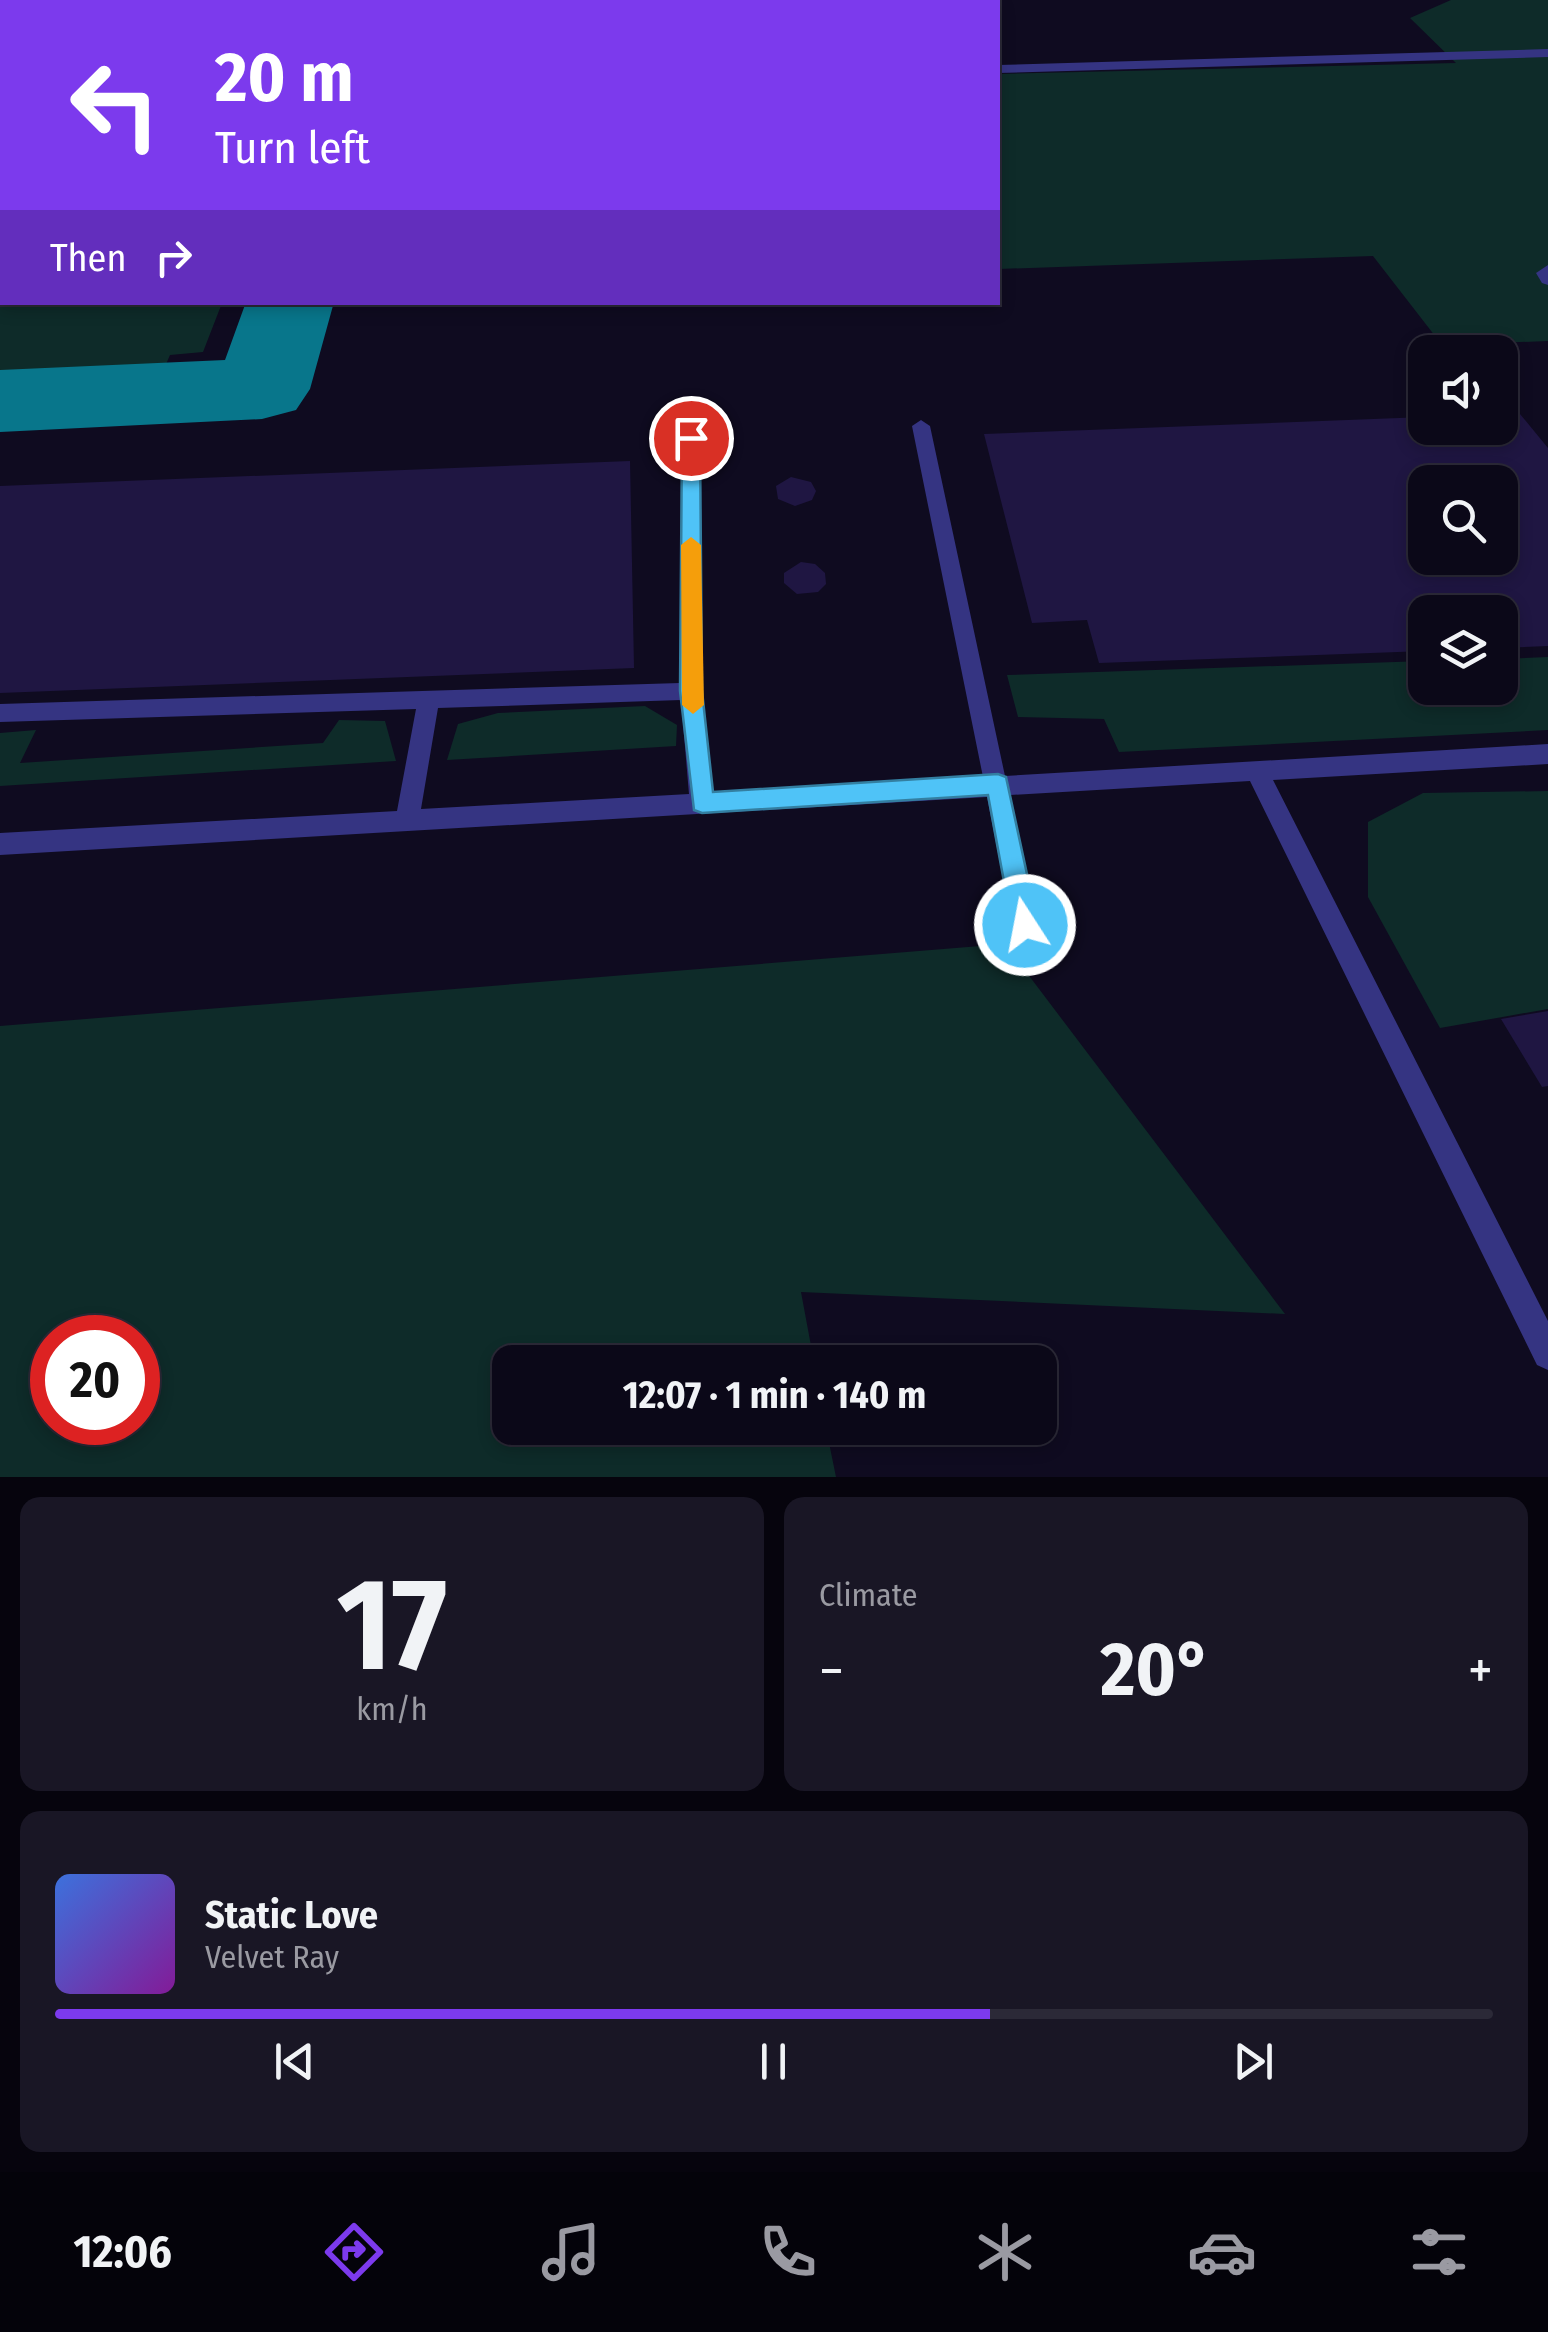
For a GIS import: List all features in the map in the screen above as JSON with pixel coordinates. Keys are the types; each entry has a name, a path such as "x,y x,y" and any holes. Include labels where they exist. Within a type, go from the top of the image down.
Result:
{"lane":[{"path":"1000,69 1548,52"},
{"path":"1548,270 1544,273 1548,280"},
{"path":"922,426 1025,925"},
{"path":"691,438 691,691 702,802"},
{"path":"0,713 691,691"},
{"path":"407,820 430,699"},
{"path":"0,844 1548,754"},
{"path":"1256,770 1548,1354"}],"green space":[{"path":"1451,0 1548,0 1548,341 1518,342 1518,335 1434,335 1373,256 1000,269 1000,74 1456,63 1410,18"},
{"path":"0,305 221,305 203,352 170,355 163,371 0,376"},
{"path":"1548,657 1548,730 1119,752 1104,719 1018,717 1007,675 1408,662 1408,705 1518,705 1518,658"},
{"path":"645,706 677,725 676,746 447,760 458,724 498,713"},
{"path":"339,720 385,721 396,761 0,786 0,733 36,730 20,763 323,743"},
{"path":"1548,791 1548,1009 1440,1028 1368,897 1368,822 1423,793"},
{"path":"1005,944 1285,1314 801,1292 811,1345 492,1345 492,1445 829,1445 836,1477 0,1477 0,1026"}],"building":[{"path":"1520,414 1548,448 1548,646 1518,647 1518,595 1408,595 1408,652 1099,663 1087,620 1032,623 984,434 1408,418 1408,445 1518,445"},
{"path":"630,461 634,668 0,693 0,486"},
{"path":"791,477 811,482 816,491 812,500 795,506 778,499 776,486"},
{"path":"801,562 815,564 825,573 826,584 818,592 797,594 784,583 784,573"},
{"path":"1548,1011 1548,1086 1542,1087 1501,1019"}],"taxiway":[{"path":"0,401 262,389 289,305"}],"slow traffic":[{"path":"691,545 693,705"}],"route":[{"path":"691,438 691,691 702,802 998,784 1025,925"}]}
